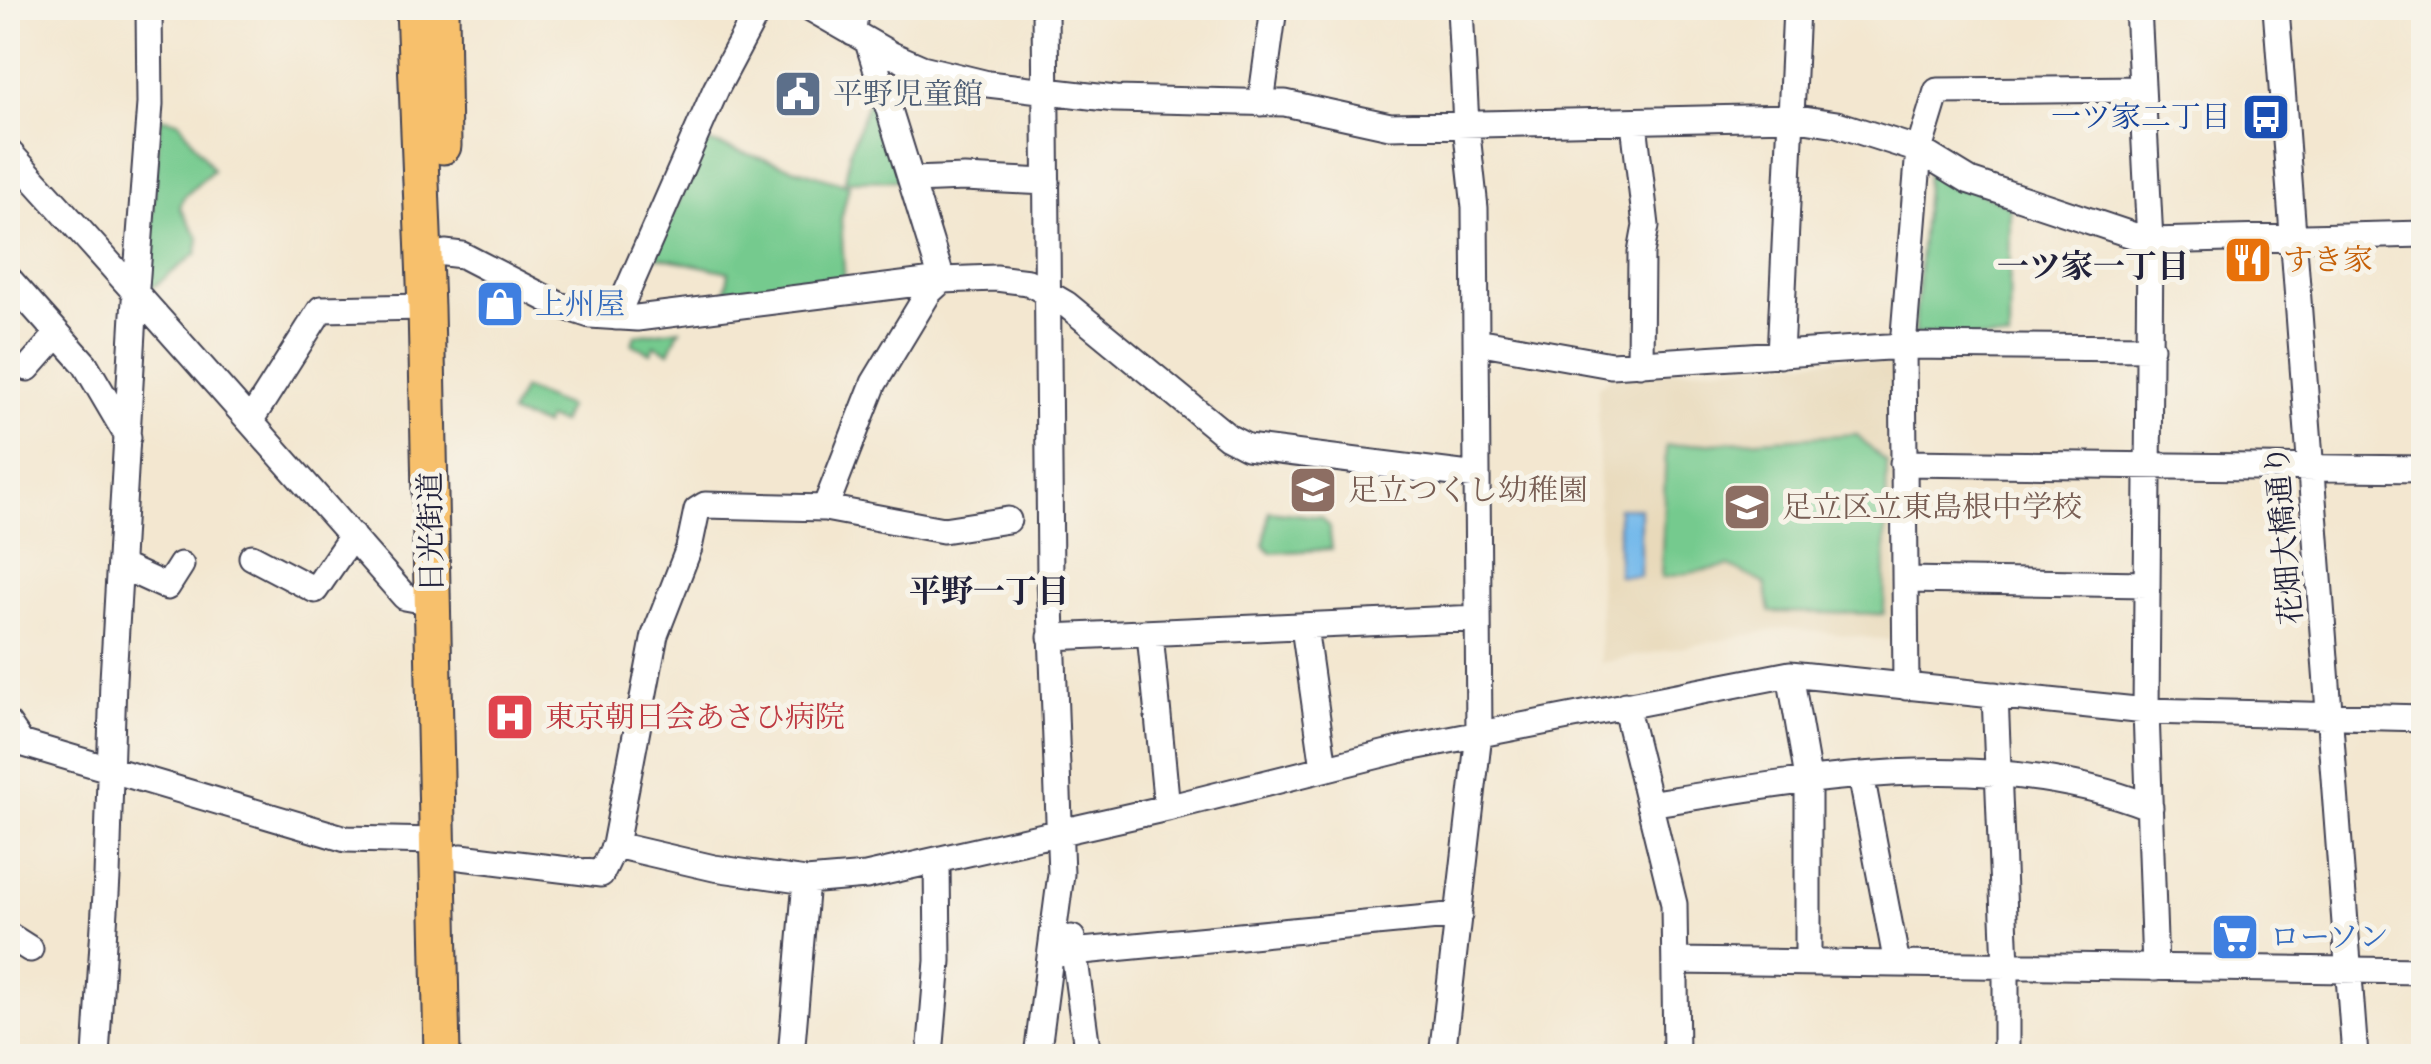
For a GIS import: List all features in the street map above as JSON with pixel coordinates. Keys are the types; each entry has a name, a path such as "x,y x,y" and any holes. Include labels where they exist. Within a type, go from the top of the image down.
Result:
{"highway":[{"name":"日光街道","path":"414,8 432,602 465,1056"},
{"name":"日光街道","path":"441,8 448,849 442,1056"}],"street":[{"path":"96,1056 128,437 150,104 149,8"},
{"path":"616,317 716,89 758,8"},
{"path":"810,8 859,28 922,68 988,84 1159,102 1285,102 1390,126 1791,117 1837,124 1918,150 1970,181 2150,240 2424,234"},
{"path":"1038,1056 1062,953 1061,832 1051,637 1045,8"},
{"path":"1261,103 1274,8"},
{"path":"1442,1056 1479,734 1475,208 1460,8"},
{"path":"1780,354 1796,8"},
{"path":"2138,8 2150,240 2146,711 2154,968"},
{"name":"花畑大橋通り","path":"2276,8 2354,1056"},
{"path":"859,28 913,180 942,280"},
{"path":"1906,687 1903,346 1918,150 1936,90 2142,88"},
{"path":"1634,123 1646,226 1641,253 1640,364"},
{"path":"12,165 137,296 405,597 432,602"},
{"path":"913,180 1047,182"},
{"path":"445,253 462,256 559,305 590,315 616,317 637,318 942,280 996,278 1028,282 1048,293 1228,437 1247,447 1477,476"},
{"path":"8,278 85,364 128,437"},
{"path":"826,508 874,382 929,292 942,280"},
{"path":"250,421 322,309 426,307"},
{"path":"28,368 58,334"},
{"path":"1477,341 1610,365 1903,346 2151,348"},
{"path":"1902,463 2424,469"},
{"path":"8,724 22,743 346,839 448,849 601,874 615,846 654,635 689,548 697,510 704,505 826,508 943,530 1008,520"},
{"path":"252,557 315,590 352,536"},
{"path":"121,566 167,587 181,564"},
{"path":"1904,580 2147,584"},
{"path":"1051,637 1478,618"},
{"path":"1304,627 1324,768"},
{"path":"1150,634 1166,808"},
{"path":"615,846 714,868 806,881 866,876 1479,734 1790,674 2146,711 2424,718"},
{"path":"1790,674 1808,778 1808,962"},
{"path":"1995,695 2006,1056"},
{"path":"1624,706 1674,904 1676,1056"},
{"path":"1649,804 1808,778 1908,772 2028,776 2118,794 2150,807"},
{"path":"1860,775 1897,964"},
{"path":"930,1056 938,961 938,860"},
{"path":"791,1056 806,881"},
{"path":"1062,953 1459,916"},
{"path":"8,935 30,949"},
{"path":"1062,953 1088,1056"},
{"path":"1675,961 2424,972"}],"shaded area":[{"name":"足立区立東島根中学校","path":"1890,355 1895,360 1896,641 1785,628 1600,663 1598,386 1616,374"}],"green space":[{"path":"873,89 907,180 845,181 850,150"},
{"path":"160,117 179,121 213,170 183,198 180,208 199,238 197,253 152,288 147,287"},
{"path":"705,141 849,185 841,220 845,286 724,301 729,272 654,256"},
{"path":"1932,171 2010,206 2009,340 1914,334 1927,174"},
{"path":"680,329 669,352 654,345 651,353 632,344 635,335"},
{"path":"523,389 568,407 561,423 547,419 544,425 510,414"},
{"path":"1856,434 1887,463 1884,614 1770,612 1765,584 1729,566 1661,578 1666,446"},
{"path":"1269,511 1321,517 1329,526 1332,549 1272,553 1264,545"}],"water":[{"path":"1618,508 1640,508 1640,576 1618,576"}],"place":[{"name":"平野児童館","path":"798,94"},
{"name":"一ツ家二丁目","path":"2266,117"},
{"name":"すき家","path":"2248,260"},
{"name":"上州屋","path":"500,304"},
{"name":"足立つくし幼稚園","path":"1313,490"},
{"name":"足立区立東島根中学校","path":"1747,507"},
{"name":"東京朝日会あさひ病院","path":"510,717"},
{"name":"ローソン","path":"2235,937"}],"district":[{"name":"一ツ家一丁目","path":"2093,266"},
{"name":"平野一丁目","path":"989,591"}]}
